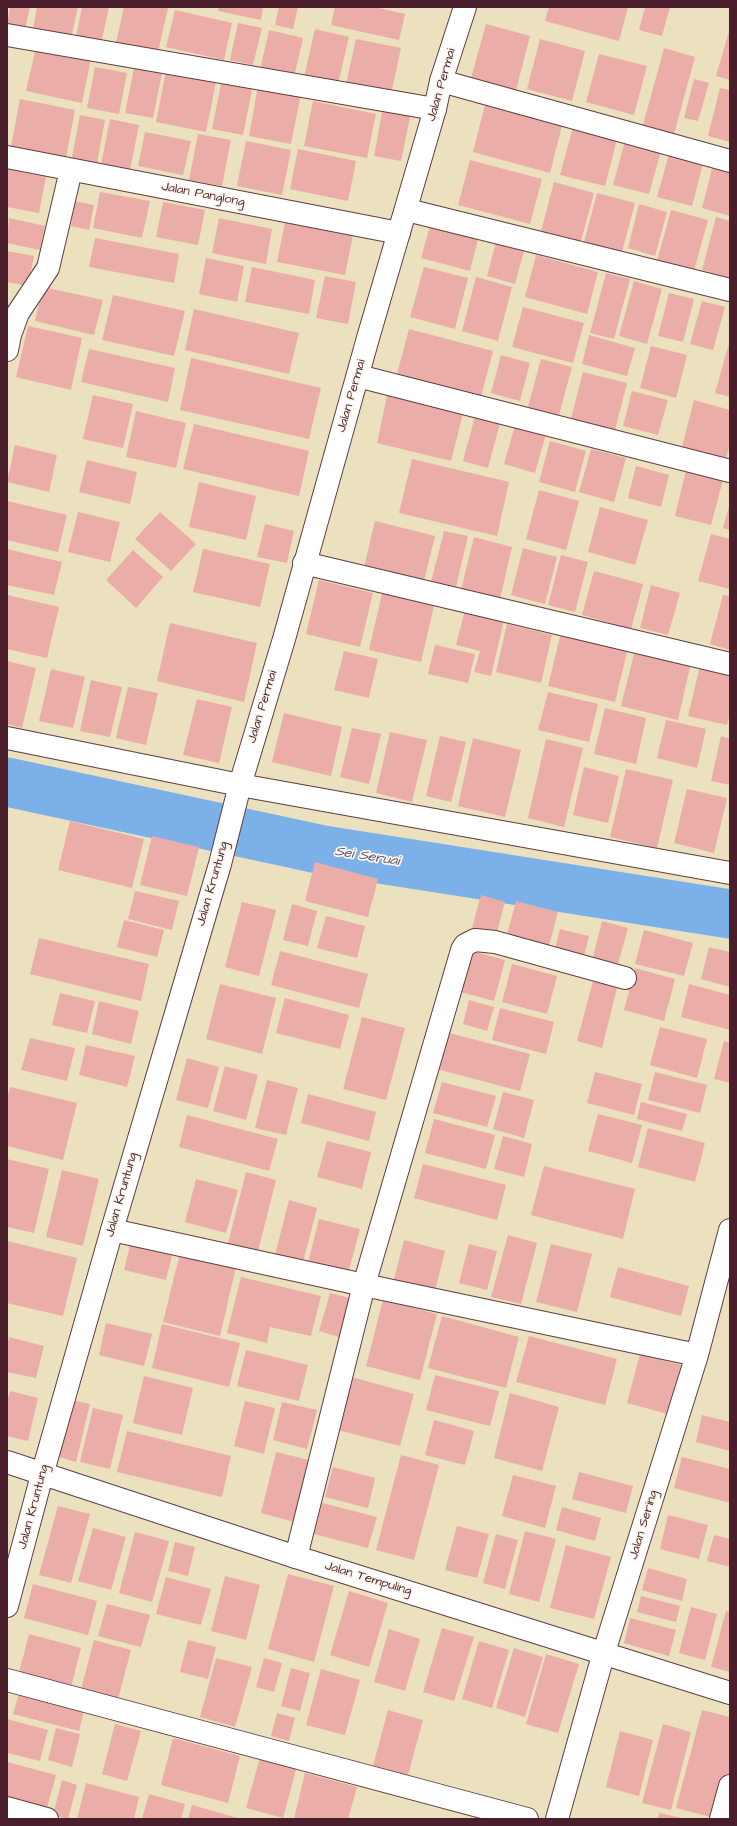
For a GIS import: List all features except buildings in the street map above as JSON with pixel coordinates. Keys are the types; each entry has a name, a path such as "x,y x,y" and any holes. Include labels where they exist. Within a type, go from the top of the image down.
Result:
{"street":[{"name":"Jalan Permai","path":"239,787 435,109 441,81 465,7"},
{"path":"7,35 435,109"},
{"path":"441,81 730,161"},
{"name":"Jalan Panglong","path":"7,157 334,219 399,233"},
{"path":"7,350 10,335 18,313 48,268 71,170"},
{"path":"406,210 730,290"},
{"path":"358,376 730,471"},
{"path":"304,563 730,664"},
{"path":"7,738 239,787 730,873"},
{"name":"Jalan Kruntung","path":"7,1606 42,1475 112,1230 220,864 239,787"},
{"path":"296,1557 364,1285 462,950 465,945 475,940 495,942 625,978"},
{"path":"112,1230 697,1355"},
{"name":"Jalan Sering","path":"556,1819 604,1652 697,1355 730,1230"},
{"name":"Jalan Tempuling","path":"7,1462 42,1475 296,1557 604,1652 730,1693"},
{"path":"7,1680 527,1819"},
{"path":"721,1819 730,1786"},
{"path":"7,1808 47,1819"}],"waterway":[{"name":"Sei Seruai","path":"7,782 323,850 730,914"}]}
